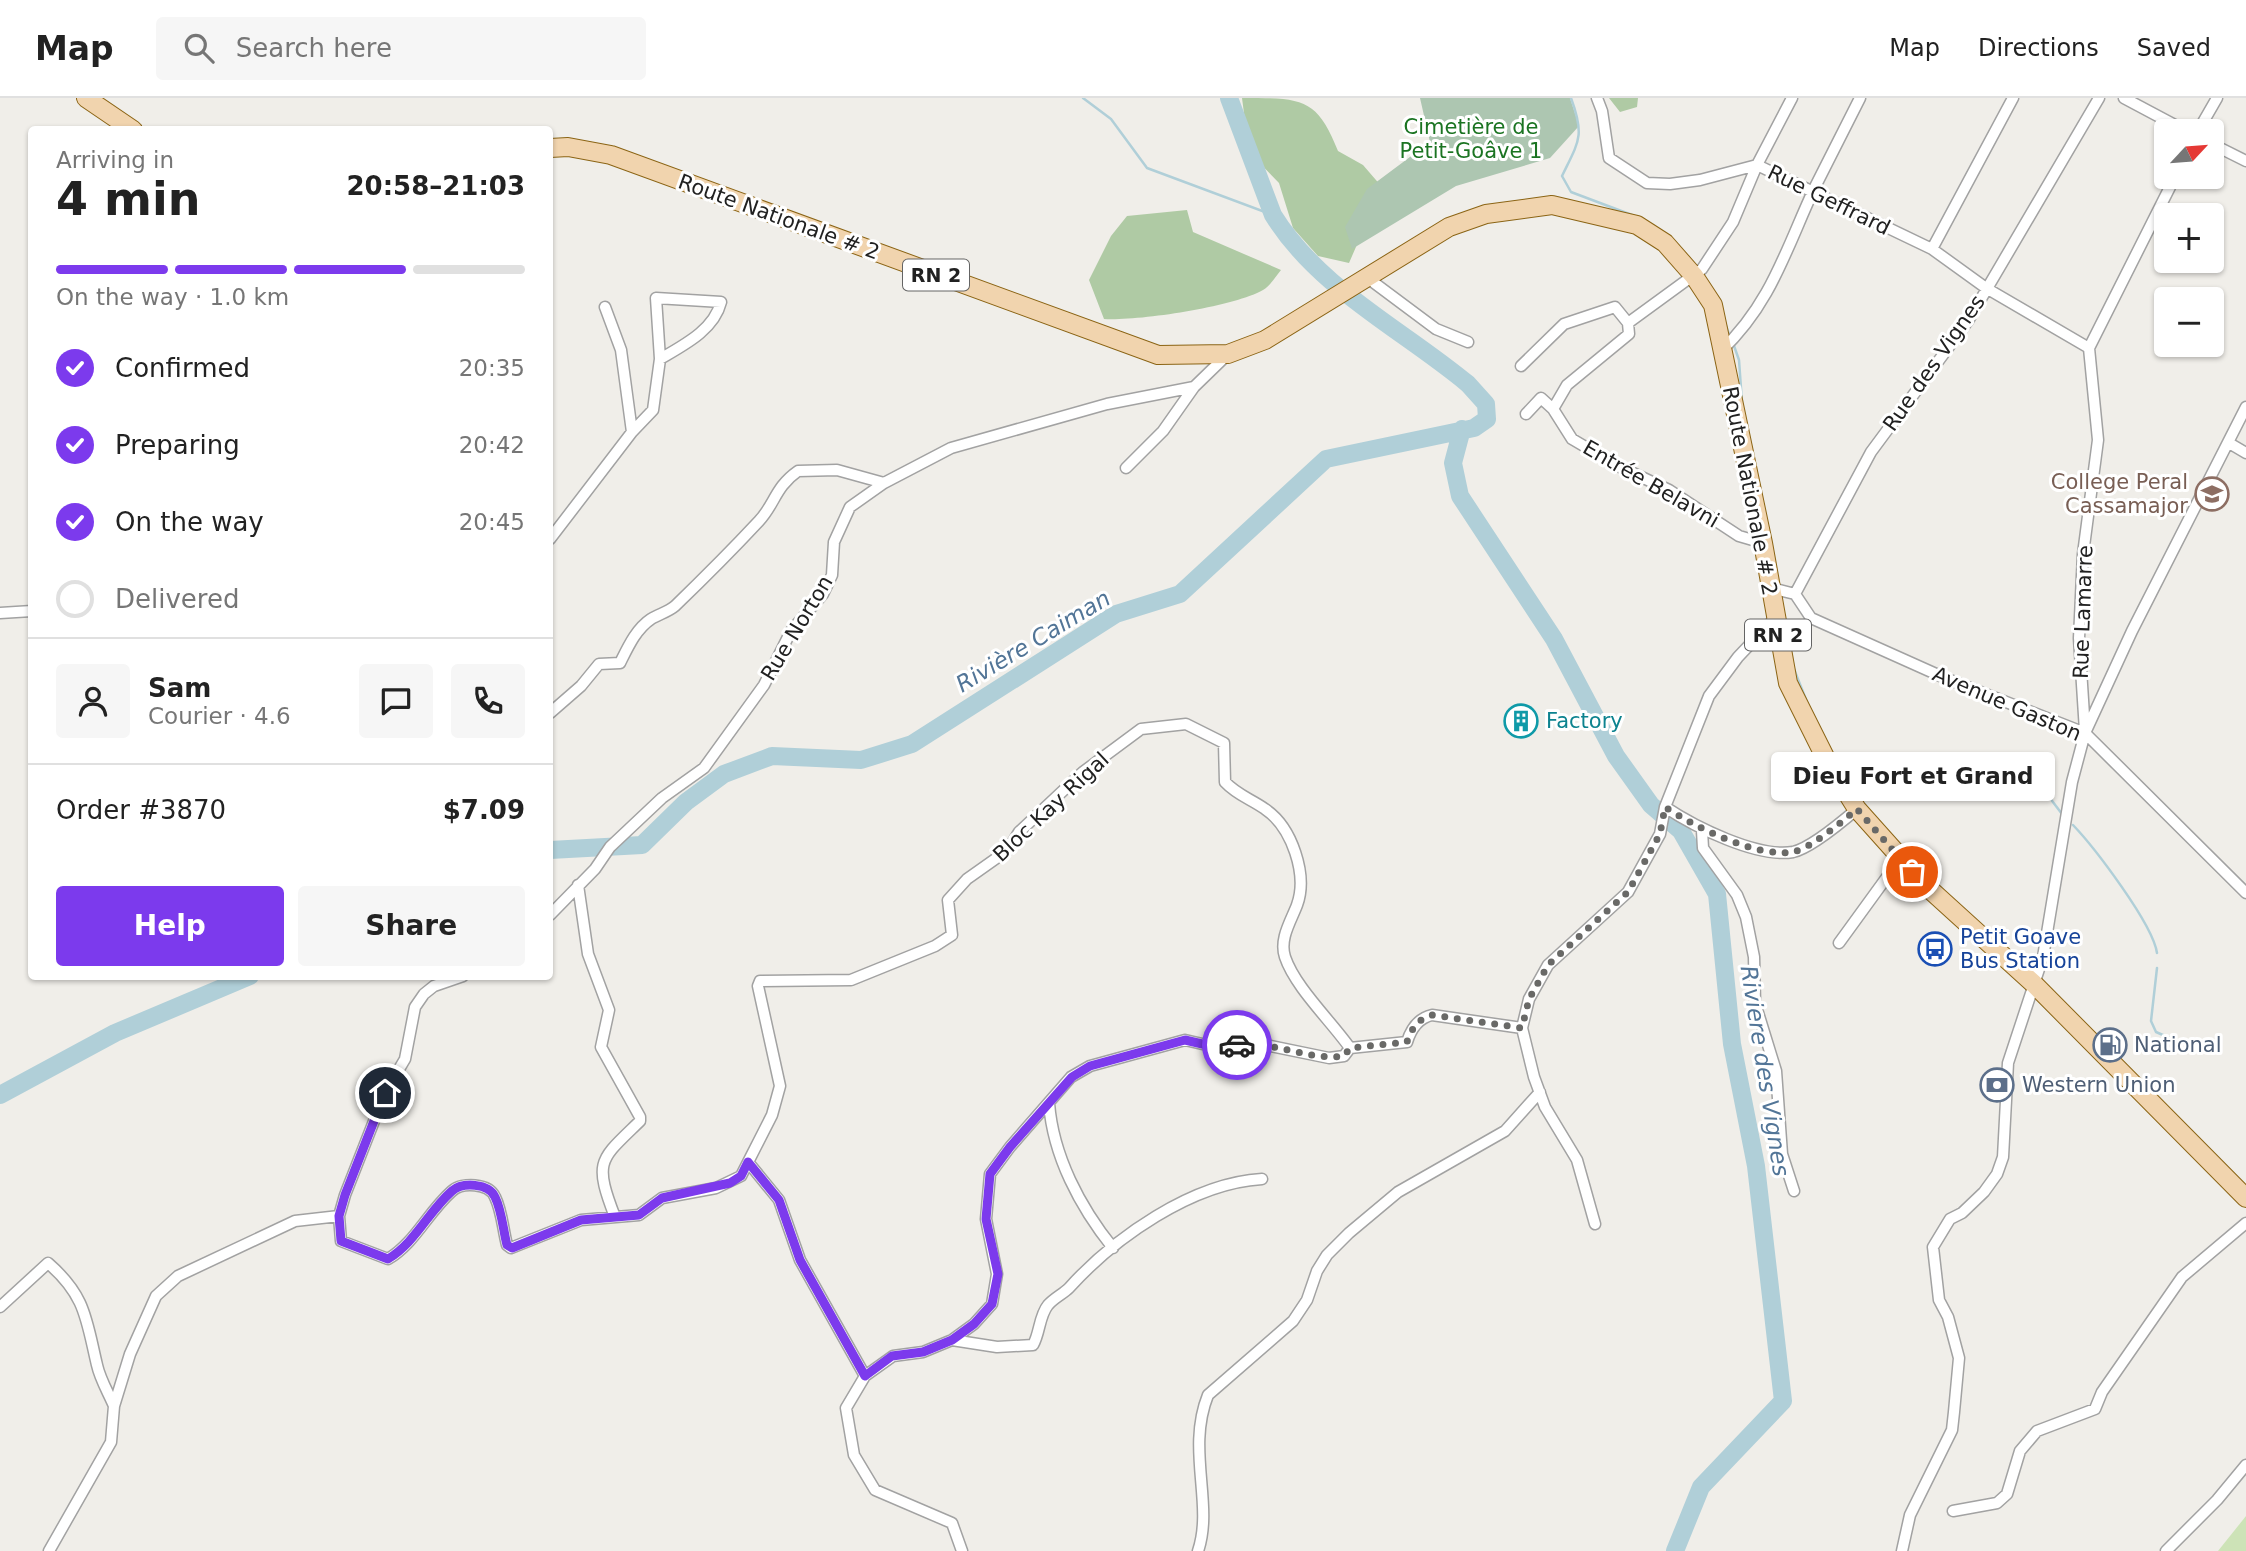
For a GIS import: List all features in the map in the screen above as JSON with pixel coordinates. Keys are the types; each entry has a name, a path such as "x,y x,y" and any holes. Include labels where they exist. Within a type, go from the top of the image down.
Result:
{"main road":[{"path":"86,98 126,126"},
{"name":"Route Nationale # 2","path":"553,148 611,155 1158,355 1228,354 1265,340 1449,227 1486,214 1552,205 1637,225 1665,243 1698,272 1713,305 1763,543 1788,683 1821,751 1857,809 1925,885 2034,984 2246,1198"}],"street":[{"name":"Rue Geffrard","path":"1597,98 1602,111 1609,158 1647,183 1700,180 1757,165 1932,249 1986,288 2090,348"},
{"path":"1628,323 1698,272 1732,222 1757,165 1792,98"},
{"path":"1721,351 1743,331 1776,281 1813,191 1860,98"},
{"path":"1932,249 2013,98"},
{"name":"Rue des Vignes","path":"1795,594 1871,452 1968,321 2099,98"},
{"path":"2124,98 2163,119"},
{"path":"2205,119 2217,98"},
{"path":"2224,150 2246,161"},
{"path":"2090,348 2169,189"},
{"path":"1364,277 1436,329 1468,342"},
{"path":"553,535 632,432 653,410 660,359 656,298 720,302 717,318 688,342 660,359"},
{"path":"605,307 621,350 632,432"},
{"path":"1521,366 1564,324 1615,307 1628,323 1629,334 1567,385 1553,409 1541,398 1526,414"},
{"name":"Rue Lamarre","path":"2085,733 2080,694 2080,614 2083,554 2098,440 2090,348"},
{"path":"1126,468 1163,431 1194,387 1228,354"},
{"name":"Rue Norton","path":"553,912 610,847 654,806 704,768 764,685 791,631 822,594 832,575 834,542 850,507 884,483 951,448 1107,404 1194,387"},
{"path":"1902,1551 1910,1515 1952,1430 1959,1358 1948,1317 1939,1300 1933,1247 1950,1219 1962,1213 1997,1174 2003,1157 2008,1063 2034,984 2051,920 2071,782 2085,733 2132,631 2246,407"},
{"name":"Entrée Belavni","path":"1553,409 1572,439 1618,466 1669,490 1739,536 1763,543"},
{"path":"2229,443 2246,453"},
{"path":"553,710 581,686 599,664 612,666 620,663 638,632 650,620 672,608 720,565 739,538 761,519 775,493 798,471 837,470 884,483"},
{"path":"1771,588 1795,594"},
{"name":"Avenue Gaston","path":"1795,594 1811,618 1945,678 2085,733 2246,893"},
{"path":"0,613 28,611"},
{"path":"1595,1224 1577,1160 1540,1092 1522,1028 1529,999 1548,965 1628,892 1660,834 1665,807 1709,696 1738,657 1775,618"},
{"name":"Bloc Kay Rigal","path":"748,1162 772,1115 780,1086 768,1043 758,986 760,981 850,980 935,946 952,935 948,900 967,879 1008,850 1018,832 1038,817 1083,772 1141,729 1186,724 1224,743 1225,782 1250,802 1265,809 1278,822 1299,865 1301,893 1284,936 1284,954 1294,977 1350,1048"},
{"path":"1665,807 1702,831 1751,847 1791,852 1839,824 1857,809"},
{"path":"1702,831 1703,848 1737,895 1746,917 1754,957 1755,1003 1776,1071 1782,1154 1794,1191"},
{"path":"1839,943 1900,859"},
{"path":"578,885 588,954 609,1010 601,1047 640,1117 640,1121 610,1148 604,1161 607,1196 615,1217"},
{"path":"452,980 424,993 415,1007 405,1059 385,1093 339,1216 341,1241 388,1259 421,1229 452,1191 463,1186 485,1187 495,1195 507,1245 512,1248 581,1220 639,1215 662,1198 730,1183 741,1176 748,1162 779,1200 800,1260 865,1376"},
{"path":"962,1551 953,1523 875,1490 854,1455 846,1408 865,1376 892,1356 923,1352 952,1340 974,1324 992,1304 998,1274 986,1219 990,1174 1072,1077 1090,1066 1185,1040 1211,1046 1256,1043 1329,1058 1344,1056 1350,1048 1407,1042 1416,1024 1423,1017 1432,1015 1522,1028"},
{"path":"1198,1551 1201,1542 1201,1494 1197,1445 1202,1410 1208,1395 1293,1321 1307,1300 1317,1270 1349,1233 1398,1192 1505,1130 1540,1092"},
{"path":"1049,1103 1050,1121 1061,1160 1088,1217 1112,1248"},
{"path":"952,1340 997,1347 1033,1345 1049,1304 1068,1290 1078,1275 1112,1248 1181,1200 1248,1180 1262,1179"},
{"path":"49,1551 111,1442 114,1406 145,1317 156,1296 171,1283 295,1221 339,1216"},
{"path":"1953,1511 1997,1503 2007,1494 2020,1451 2037,1431 2095,1409 2102,1392 2182,1277 2246,1223"},
{"path":"0,1307 48,1263 70,1285 81,1302 90,1328 97,1366 114,1406"},
{"path":"2165,1551 2217,1500 2246,1465"}],"green space":[{"path":"1242,98 1280,99 1305,105 1323,120 1338,151 1363,165 1382,187 1349,263 1318,256 1293,228 1279,183 1249,152"},
{"name":"Cimetière de Petit-Goâve 1","path":"1420,98 1570,98 1579,126 1550,158 1456,186 1352,249 1345,227 1367,189 1430,142"},
{"path":"1609,98 1638,98 1637,107 1620,112"},
{"path":"1187,210 1193,232 1281,270 1263,290 1230,302 1162,315 1104,319 1089,280 1111,236 1127,216"},
{"path":"2246,1516 2246,1551 2218,1551"}],"waterway":[{"name":"Riviere des Vignes","path":"1083,98 1111,119 1147,168 1273,215"},
{"name":"Rivière Caiman","path":"553,850 642,845 686,802 724,774 772,756 861,760 912,744 1116,614 1180,594 1326,459 1474,428 1487,419 1486,404 1468,384 1363,307 1314,265 1292,241 1273,215 1229,98"},
{"path":"1571,98 1579,130 1576,146 1562,176 1571,192 1632,215"},
{"path":"1725,323 1730,337"},
{"path":"1733,343 1739,360 1742,402"},
{"name":"Riviere des Vignes","path":"1462,429 1453,463 1460,496 1554,639 1616,756 1651,805 1681,831 1717,894 1732,1044 1756,1166 1783,1401 1701,1487 1675,1551"},
{"path":"1794,669 1807,702"},
{"path":"1834,755 1852,785"},
{"path":"1859,796 1898,789 1932,773 1966,787 2002,780 2037,781 2062,814"},
{"path":"2073,825 2134,906 2153,940 2157,953"},
{"path":"2157,968 2151,1021 2156,1032 2172,1039"},
{"name":"Rivière Caiman","path":"0,1095 115,1033 241,980"}],"way so far":[{"path":"1237,1045 1256,1043 1329,1058 1344,1056 1350,1048 1407,1042 1410,1032 1423,1017 1432,1015 1522,1028 1529,999 1548,965 1628,892 1660,834 1665,807 1702,831 1751,847 1791,852 1839,824 1857,809 1912,872"}],"place":[{"name":"College Peral Cassamajor","path":"2212,494"},
{"name":"Factory","path":"1521,721"},
{"name":"Dieu Fort et Grand","path":"1912,872"},
{"name":"Petit Goave Bus Station","path":"1935,949"},
{"name":"National","path":"2110,1045"},
{"name":"Western Union","path":"1997,1085"}],"route":[{"path":"385,1093 345,1195 339,1216 341,1241 388,1259 397,1254 421,1229 452,1191 463,1186 485,1187 495,1195 507,1245 512,1248 527,1239 581,1220 639,1215 653,1208 662,1198 730,1183 741,1176 748,1162 779,1200 795,1250 865,1376 892,1356 923,1352 952,1340 974,1324 992,1304 998,1274 986,1219 986,1192 990,1174 1010,1147 1072,1077 1090,1066 1166,1043 1185,1040 1211,1046 1237,1045"}]}
